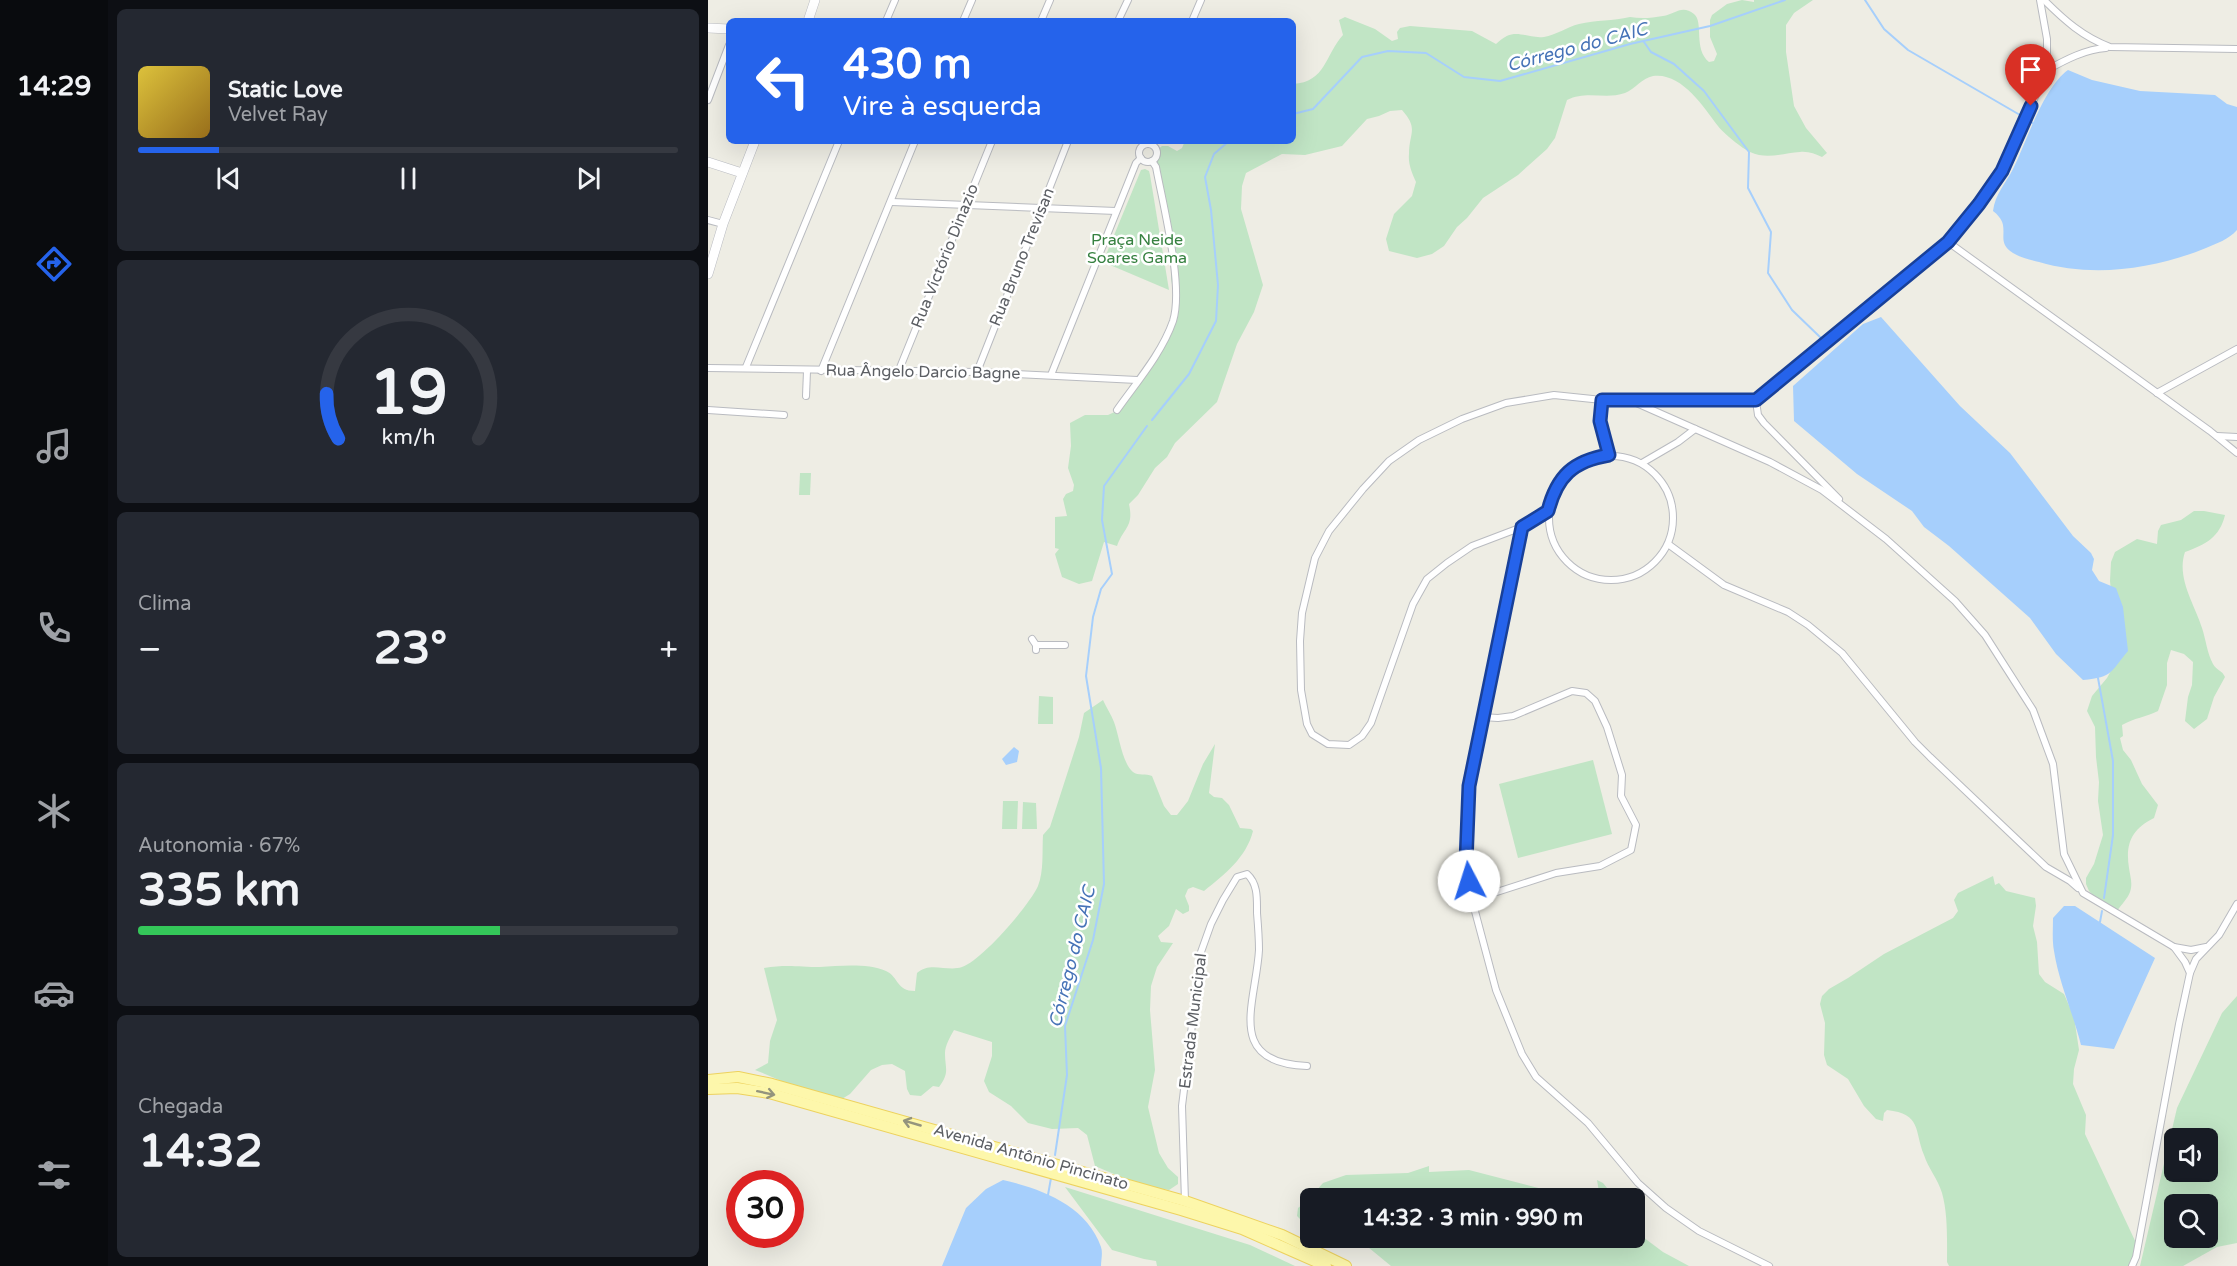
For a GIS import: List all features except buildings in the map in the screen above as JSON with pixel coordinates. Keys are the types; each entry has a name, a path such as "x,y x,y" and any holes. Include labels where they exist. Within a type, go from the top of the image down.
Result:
{"main road":[{"path":"809,18 815,0"},
{"path":"708,28 726,29"},
{"path":"708,274 723,224 754,144"},
{"path":"708,162 742,173"},
{"name":"Avenida Antônio Pincinato","path":"708,1080 738,1077 772,1084 1185,1201 1282,1235 1346,1266"},
{"name":"Avenida Antônio Pincinato","path":"708,1089 737,1088 769,1094 1111,1189 1242,1229 1326,1266"}],"street":[{"path":"887,18 895,0"},
{"path":"964,18 972,0"},
{"path":"1042,18 1050,0"},
{"path":"1119,18 1128,0"},
{"path":"1193,18 1200,0"},
{"path":"2042,0 2068,24 2094,41 2110,47"},
{"path":"1548,511 1522,527 1472,546 1427,579 1413,604 1371,723 1362,736 1349,745 1328,744 1312,734 1307,724 1301,690 1300,641 1302,613 1315,558 1329,531 1389,461 1419,440 1462,419 1506,403 1554,395 1602,400 1756,400 1948,242 1979,204 2002,171 2047,70 2048,39 2042,0"},
{"path":"2047,70 2096,48 2237,49"},
{"path":"708,100 726,53"},
{"path":"746,368 838,144"},
{"path":"821,371 914,144"},
{"name":"Rua Victório Dinazio","path":"899,370 991,144"},
{"name":"Rua Bruno Trevisan","path":"977,372 1067,144"},
{"path":"1143,144 1156,144 1157,157 1146,162 1141,158 1139,152 1143,144"},
{"path":"1051,375 1116,211 1136,163 1141,158"},
{"path":"1117,410 1164,340 1173,319 1176,302 1168,231 1156,167 1152,161"},
{"path":"892,201 1116,211"},
{"path":"708,220 723,224"},
{"path":"1948,242 2237,453"},
{"path":"2157,393 2237,350"},
{"name":"Rua Ângelo Darcio Bagne","path":"708,368 977,372 1137,380"},
{"path":"806,396 807,371"},
{"path":"1602,400 1600,421 1609,455"},
{"path":"1629,400 1770,462 1821,490 1910,558 1955,601 1985,635 2033,710 2053,764 2064,854 2083,893"},
{"path":"1756,400 1758,415 1764,423 1853,513"},
{"path":"708,410 784,415"},
{"path":"1642,463 1695,429"},
{"path":"2216,436 2237,437"},
{"path":"1609,455 1626,457 1642,463 1656,475 1667,490 1673,507 1673,526 1668,544 1658,560 1642,572 1624,579 1604,580 1585,575 1569,564 1556,549 1549,531 1548,511 1553,494 1562,478 1575,466 1591,458 1609,455"},
{"path":"1522,527 1469,786 1466,862 1472,900 1496,990 1522,1054 1536,1077 1563,1098 1588,1123 1638,1183 1666,1208 1699,1231 1769,1266"},
{"path":"1668,544 1724,585 1797,617 1842,653 1922,749 2046,867 2083,893 2174,947 2186,962 2190,973"},
{"path":"1035,645 1065,645"},
{"path":"1472,900 1556,873 1600,866 1631,850 1636,825 1621,796 1622,775 1607,727 1595,701 1586,693 1572,691 1513,717 1482,717"},
{"path":"2059,874 2069,867"},
{"name":"Estrada Municipal","path":"1185,1201 1182,1106 1201,952 1210,924 1238,877 1247,874 1253,880 1257,891 1259,950 1249,1019 1255,1045 1266,1056 1286,1065 1307,1066"},
{"path":"2132,1266 2136,1257 2190,973 2196,959 2219,936 2237,904"},
{"path":"2174,947 2191,950 2206,947"}],"green space":[{"path":"1742,0 1754,2 1754,0 1813,0 1794,13 1786,25 1786,52 1794,106 1806,128 1827,153 1822,157 1806,152 1763,156 1750,152 1724,133 1698,100 1682,85 1673,79 1653,76 1618,95 1582,96 1567,100 1555,138 1547,149 1518,175 1483,198 1457,227 1444,246 1432,254 1417,258 1389,251 1386,239 1394,214 1412,196 1416,182 1409,161 1412,127 1402,110 1390,111 1367,119 1342,146 1305,155 1282,154 1246,173 1242,186 1241,209 1263,285 1254,312 1237,344 1217,402 1175,443 1167,457 1155,468 1138,495 1129,504 1128,526 1117,546 1104,542 1092,581 1079,584 1062,577 1055,554 1059,549 1055,548 1055,517 1067,516 1063,499 1066,494 1073,491 1074,485 1068,468 1071,446 1070,423 1085,415 1108,415 1119,410 1143,380 1165,345 1176,305 1171,279 1171,227 1162,203 1155,165 1156,151 1162,146 1168,146 1177,151 1184,144 1296,144 1296,83 1304,82 1319,73 1343,35 1339,20 1345,17 1375,29 1392,41 1398,39 1397,32 1400,28 1410,26 1472,31 1496,44 1503,38 1514,34 1544,37 1585,23 1630,17 1655,17 1686,10 1697,18 1701,50 1709,62 1714,61 1717,54 1710,37 1710,20 1712,15 1727,4"},
{"name":"Praça Neide Soares Gama","path":"1145,169 1150,175 1169,290 1103,262 1141,170"},
{"path":"800,473 811,473 810,495 799,495"},
{"path":"2194,511 2225,515 2223,523 2211,539 2185,552 2183,572 2209,655 2214,666 2225,677 2214,697 2207,719 2194,729 2185,721 2192,685 2193,662 2184,654 2171,650 2167,663 2167,685 2158,711 2122,725 2123,736 2120,738 2123,750 2131,760 2142,784 2158,805 2154,818 2135,832 2129,844 2131,889 2117,911 2096,899 2086,884 2086,878 2094,864 2103,835 2098,801 2095,727 2087,711 2092,696 2107,678 2118,658 2110,581 2111,562 2115,552 2137,539 2157,544 2161,525 2181,520"},
{"path":"1039,696 1053,697 1053,724 1038,724"},
{"path":"1103,700 1114,722 1123,756 1129,768 1135,773 1152,776 1164,806 1171,815 1177,815 1188,801 1203,764 1215,744 1209,793 1214,797 1222,798 1229,805 1240,828 1253,831 1240,857 1220,878 1204,891 1193,887 1188,889 1185,896 1189,911 1183,914 1176,909 1169,926 1158,936 1161,942 1173,943 1157,967 1151,986 1150,1010 1155,1070 1148,1107 1159,1153 1168,1168 1178,1177 1178,1184 1169,1190 1160,1189 1113,1174 1095,1166 1087,1135 1078,1128 1052,1129 1028,1123 1011,1106 989,1092 984,1081 992,1056 992,1042 954,1030 945,1050 945,1078 939,1087 933,1086 921,1096 910,1095 905,1071 892,1064 871,1070 850,1094 837,1102 755,1070 768,1063 770,1041 777,1020 764,968 853,966 879,968 890,974 904,989 915,991 917,973 933,967 962,967 981,955 1004,932 1038,886 1042,868 1043,835 1050,827 1079,737 1084,713"},
{"path":"1593,760 1612,834 1518,858 1499,784"},
{"path":"1003,801 1018,801 1017,829 1002,829"},
{"path":"1023,802 1036,803 1037,829 1022,829"},
{"path":"1993,876 1995,885 1999,883 2006,891 2035,898 2033,926 2037,942 2039,974 2045,982 2064,994 2074,1017 2079,1050 2073,1084 2086,1115 2085,1134 2137,1245 2133,1266 1949,1266 1944,1201 1926,1160 1915,1125 1906,1115 1887,1110 1883,1121 1876,1119 1864,1106 1848,1079 1827,1065 1824,1055 1825,1023 1820,1004 1822,996 1829,989 1884,954 1953,918 1958,911 1954,900 1958,893"},
{"path":"2237,996 2237,1243 2218,1247 2218,1194 2164,1194 2164,1248 2215,1248 2183,1266 2140,1266 2164,1164 2164,1182 2218,1182 2218,1128 2172,1128 2177,1108 2222,1013"},
{"path":"1429,1166 1429,1172 1469,1170 1538,1188 1319,1188 1323,1183 1346,1175 1408,1173"},
{"path":"1597,1180 1607,1188 1598,1188"},
{"path":"1065,1187 1250,1245 1295,1266 1157,1266 1156,1261 1112,1250"},
{"path":"1300,1206 1300,1219 1297,1216"},
{"path":"1645,1238 1663,1252 1689,1266 1391,1266 1369,1248 1645,1248"}],"water":[{"path":"2068,70 2092,80 2140,91 2215,95 2227,104 2237,107 2237,230 2222,241 2186,255 2124,269 2081,270 2060,267 2023,258 2009,250 2004,243 2002,223 1993,211 1996,199 2013,169 2043,102 2059,78"},
{"path":"1881,317 1960,406 2010,453 2073,536 2091,553 2094,559 2092,570 2099,581 2116,588 2123,607 2128,651 2114,669 2106,675 2083,680 2056,654 2030,618 1949,546 1924,527 1912,511 1857,474 1794,421 1793,386 1863,324"},
{"path":"1014,747 1019,751 1017,762 1006,765 1002,759"},
{"path":"2064,906 2075,906 2155,958 2114,1049 2081,1045 2059,975 2053,947 2053,918"},
{"path":"1003,1180 1033,1188 1074,1210 1085,1220 1102,1249 1101,1266 942,1266 966,1208 986,1189"}],"waterway":[{"name":"Córrego do CAIC","path":"1296,113 1313,109 1362,57 1388,51 1426,53 1464,77 1500,81 1630,44 1710,26 1785,0"},
{"path":"1865,0 1884,29 1908,50 2020,115"},
{"path":"1644,42 1651,52 1674,64 1704,91 1749,152 1748,188 1771,232 1768,273 1792,310 1821,338"},
{"name":"Córrego do CAIC","path":"1152,420 1189,374 1216,321 1218,285 1211,210 1205,177 1214,154 1226,144"},
{"name":"Córrego do CAIC","path":"1055,1155 1067,1075 1065,1026 1093,940 1104,884 1101,768 1086,676 1093,617 1101,589 1112,574 1102,520 1104,486 1147,426"},
{"path":"2098,678 2113,761 2113,835 2104,898"},
{"path":"2100,922 2102,911"},
{"path":"1048,1195 1051,1178"}],"route":[{"path":"1469,881 1466,862 1469,786 1522,527 1548,511 1553,494 1562,478 1575,466 1591,458 1609,455 1600,421 1602,400 1740,402 1756,400 1948,242 2002,171 2031,106"}]}
